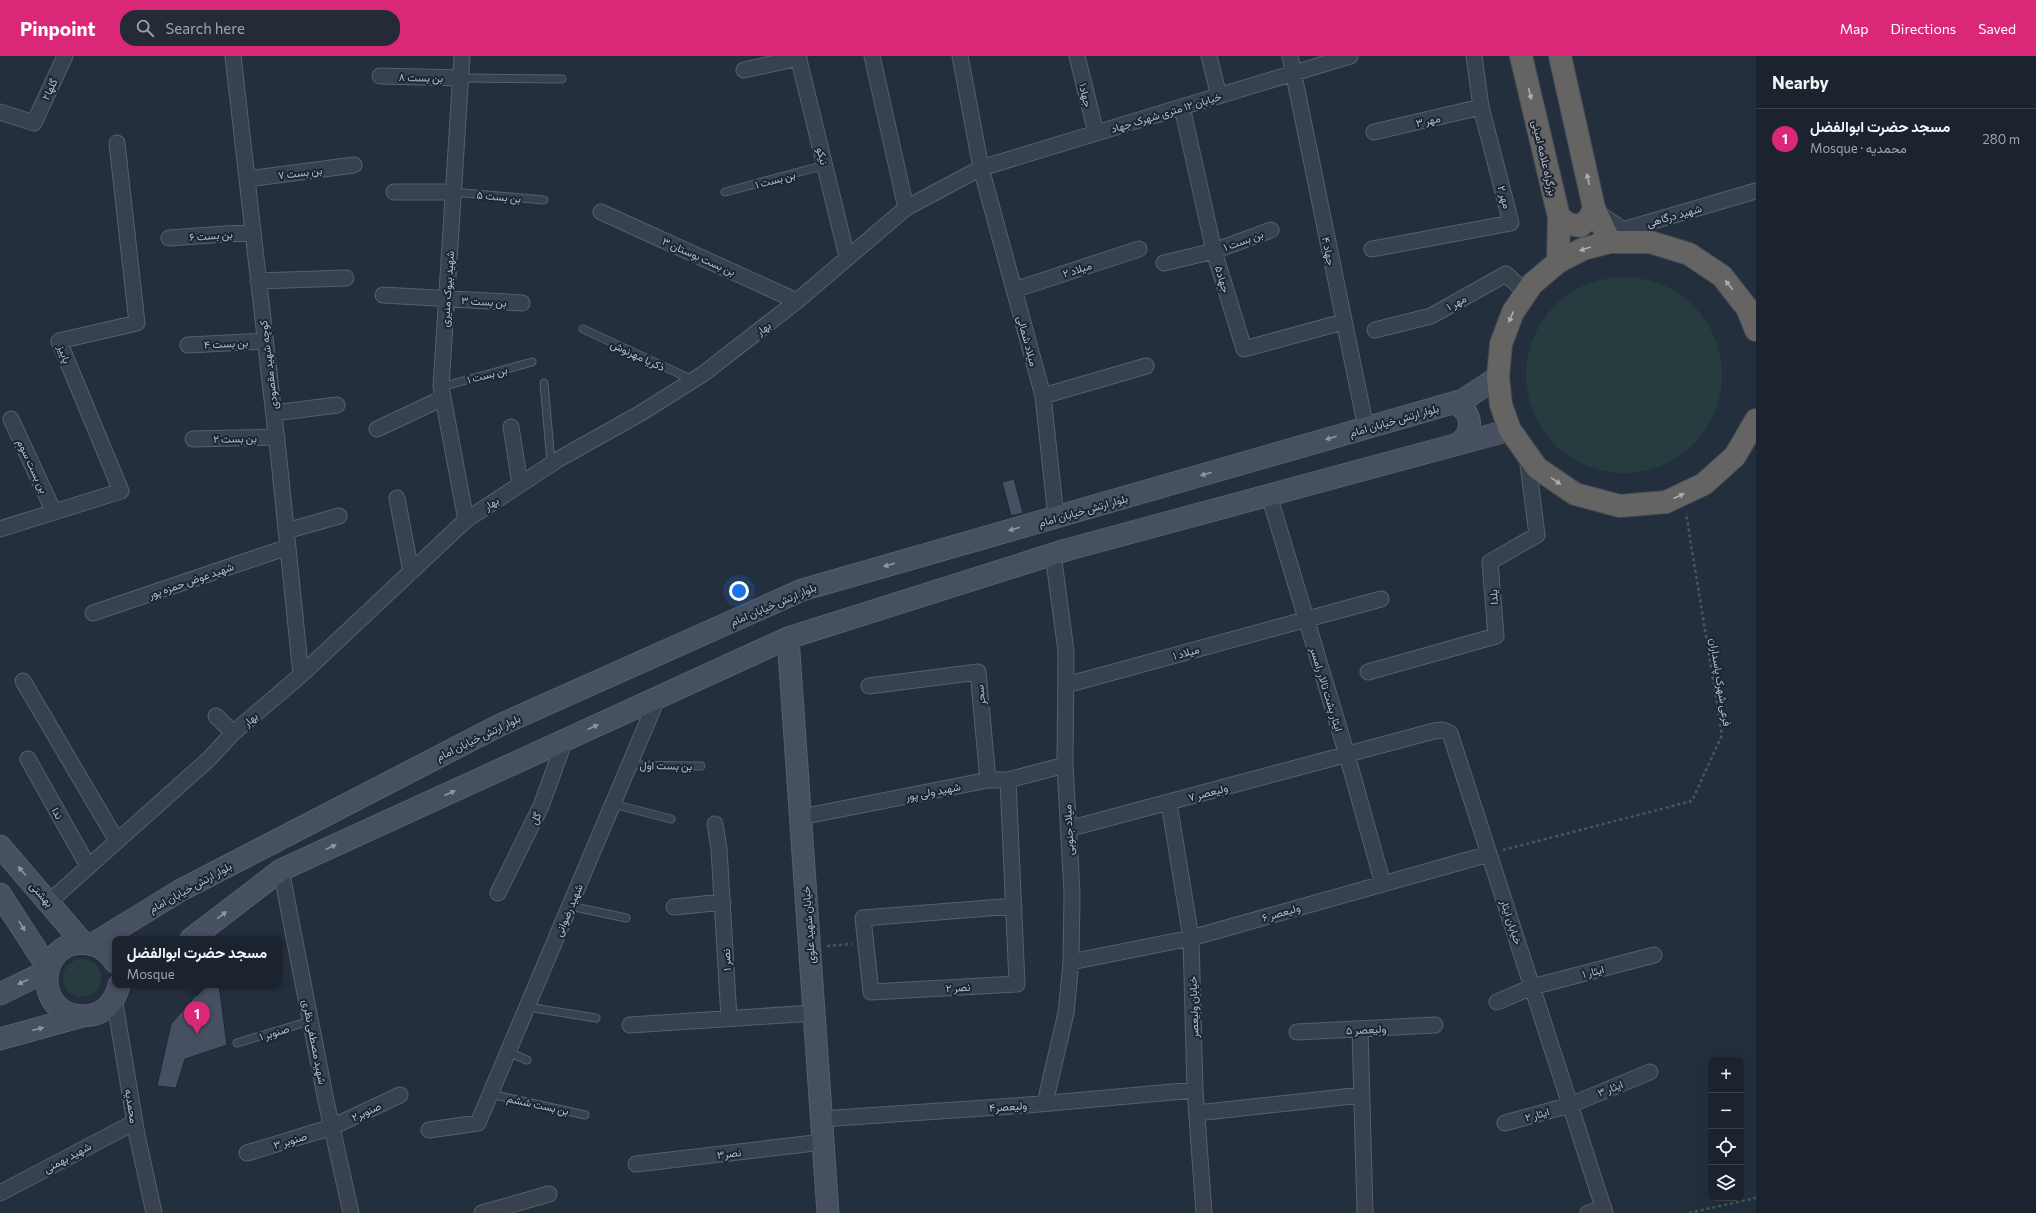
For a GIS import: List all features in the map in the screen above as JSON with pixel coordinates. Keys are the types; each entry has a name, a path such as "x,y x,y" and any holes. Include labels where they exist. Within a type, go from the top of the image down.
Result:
{"highway":[{"name":"بزرگراه علامه امینی","path":"1521,56 1559,217 1558,262"},
{"path":"1560,56 1595,210 1610,242"},
{"path":"1559,217 1568,224 1580,226 1589,219 1595,210"},
{"path":"1756,330 1752,307 1722,276 1689,254 1650,242 1610,242 1583,249 1558,262 1532,284 1513,312 1501,344 1498,378 1501,405 1510,430 1537,468 1575,494 1620,506 1666,502 1704,484 1736,456 1756,420"}],"main road":[{"name":"بلوار ارتش خیابان امام","path":"47,969 53,958 61,950 72,944 88,944 181,890 500,725 802,590 1463,400 1498,378"},
{"path":"1453,403 1467,412 1470,424 1467,436 1458,444"},
{"path":"194,936 281,870 788,638 1053,554 1510,430"},
{"name":"خیابان شهید علوی","path":"788,638 828,1213"},
{"name":"بهشتی","path":"0,846 88,944 103,949 112,959"},
{"path":"0,894 47,969 47,990 51,999 65,1012 83,1016"},
{"path":"0,994 47,969"},
{"path":"0,1039 95,1014 106,1008 120,991"}],"street":[{"name":"گلها۲","path":"0,112 34,123 65,56"},
{"name":"کوچه شهید مقصودی","path":"233,56 274,413 301,675"},
{"name":"شهید بیوک منیری","path":"462,56 442,392 466,520"},
{"path":"872,56 906,208"},
{"name":"میلاد شمالی","path":"960,56 981,168 1043,396 1056,517"},
{"name":"جهاد۱","path":"1077,56 1096,133"},
{"path":"1209,56 1219,96"},
{"name":"جهاد ۴","path":"1290,56 1343,322 1366,428"},
{"name":"خیابان ۱۲ متری شهرک جهاد","path":"981,168 1350,56"},
{"name":"مهر ۲","path":"1372,249 1511,223 1481,107 1474,56"},
{"path":"744,70 798,57"},
{"name":"نیکو","path":"798,57 847,257"},
{"name":"بن بست ۸","path":"380,76 461,78"},
{"name":"جهاد۵","path":"1182,107 1214,251 1244,349 1343,322"},
{"name":"مهر ۳","path":"1374,132 1481,107"},
{"name":"پاییز","path":"0,529 121,491 60,341 138,323 117,143"},
{"name":"بن بست ۷","path":"247,178 354,165"},
{"name":"بهار","path":"49,902 209,759 234,733 301,675 466,520 551,463 641,413 693,380 797,301 906,208 981,168"},
{"name":"شهید درگاهی","path":"1595,210 1623,230 1756,191"},
{"path":"394,192 453,192"},
{"name":"بن بست بوستان ۳","path":"601,212 797,301"},
{"name":"بن بست ۱","path":"1214,251 1271,230"},
{"name":"بن بست ۶","path":"169,238 253,232"},
{"name":"میلاد ۲","path":"1014,290 1139,249"},
{"path":"1164,263 1214,251"},
{"name":"مهر ۱","path":"1375,330 1431,316 1506,274 1526,293"},
{"path":"258,281 346,278"},
{"path":"383,295 447,299"},
{"name":"بن بست ۳","path":"447,299 522,303"},
{"name":"بن بست ۴","path":"188,345 265,341"},
{"path":"1043,396 1146,366"},
{"path":"377,429 442,392"},
{"path":"274,413 337,405"},
{"name":"بن بست سوم","path":"11,419 54,512"},
{"path":"511,427 520,484"},
{"name":"بن بست ۲","path":"193,439 276,437"},
{"name":"یلدا","path":"1368,672 1496,636 1490,562 1537,535 1527,454"},
{"name":"ایثار پشت تالار رامسر","path":"1269,495 1347,755 1383,884"},
{"path":"397,498 412,572"},
{"path":"286,531 339,516"},
{"name":"شهید عوض حمزه پور","path":"93,613 288,547"},
{"name":"میلاد جنوبی","path":"1045,1103 1066,1013 1071,962 1072,893 1065,765 1066,650 1053,554"},
{"name":"میلاد ۱","path":"1066,685 1381,599"},
{"name":"سحر","path":"869,686 978,672 988,780"},
{"path":"23,681 117,841"},
{"name":"شهید رضوانی","path":"428,1130 478,1123 658,697"},
{"path":"216,716 234,733"},
{"name":"خیابان ایثار","path":"1347,755 1434,731 1443,730 1450,733 1605,1211"},
{"name":"گل","path":"498,893 541,806 565,740"},
{"name":"ولیعصر ۷","path":"1068,829 1347,755"},
{"name":"ندا","path":"28,759 88,866"},
{"name":"شهید ولی پور","path":"801,817 988,780 1008,780 1065,765"},
{"name":"نصر ۲","path":"1008,780 1014,906 1017,984 871,992 863,918 1014,906"},
{"name":"خیابان ولیعصر","path":"1169,803 1191,938 1195,1090 1204,1213"},
{"name":"نصر ۱","path":"715,824 719,849 729,1018"},
{"name":"ولیعصر ۶","path":"1071,962 1191,938 1489,854"},
{"name":"شهید مصطفی نظری","path":"281,870 310,1021 351,1213"},
{"path":"674,908 722,902"},
{"name":"ایثار ۱","path":"1532,987 1654,955"},
{"path":"1497,1002 1532,987"},
{"name":"محمدیه","path":"120,991 135,1122 154,1213"},
{"path":"630,1026 814,1013"},
{"name":"ولیعصر ۵","path":"1297,1032 1435,1025"},
{"path":"1360,1029 1365,1213"},
{"name":"ایثار ۳","path":"1570,1105 1650,1072"},
{"name":"ولیعصر۴","path":"821,1119 1045,1103 1195,1090"},
{"name":"صنوبر۲","path":"332,1127 400,1095"},
{"path":"1197,1113 1362,1095"},
{"name":"ایثار ۲","path":"1505,1123 1570,1105"},
{"name":"شهید بهمنی","path":"0,1193 135,1122"},
{"name":"صنوبر ۳","path":"247,1153 332,1127"},
{"name":"نصر۳","path":"636,1164 823,1142"},
{"path":"482,1213 549,1194"},
{"path":"1588,1213 1605,1211"}],"lane":[{"path":"461,78 562,80"},
{"name":"بن بست ۱","path":"725,192 825,165"},
{"name":"بن بست ۵","path":"453,192 544,200"},
{"name":"ذکریا مهرنوش","path":"583,329 693,380"},
{"name":"بن بست ۱","path":"442,392 532,362"},
{"path":"544,383 551,463"},
{"name":"بن بست اول","path":"630,765 701,766"},
{"path":"613,804 671,819"},
{"path":"570,906 626,918"},
{"path":"528,1007 596,1018"},
{"name":"صنوبر ۱","path":"237,1043 310,1021"},
{"path":"508,1052 527,1060"},
{"name":"بن بست ششم","path":"490,1094 585,1115"}],"path":[{"name":"فرعی شهرک پاسداران","path":"1489,854 1692,801 1722,735 1683,494"},
{"path":"810,948 866,942"},
{"path":"1689,1213 1756,1198"}],"green space":[{"path":"1624,277 1652,281 1670,289 1686,299 1700,313 1710,329 1718,347 1722,375 1718,403 1710,421 1700,437 1686,451 1670,461 1652,469 1624,473 1596,469 1578,461 1562,451 1548,437 1538,421 1530,403 1526,375 1530,347 1538,329 1548,313 1562,299 1578,289 1596,281"},
{"path":"78,959 86,959 96,964 100,971 100,985 96,992 86,997 78,997 68,992 66,989 63,982 63,974 68,964 71,962"}],"building":[{"path":"1014,479 1023,513 1011,516 1002,482"},
{"path":"202,988 219,988 227,1045 185,1059 176,1088 157,1086 171,1024"}],"place":[{"name":"مسجد حضرت ابوالفضل","path":"197,1034"}]}
